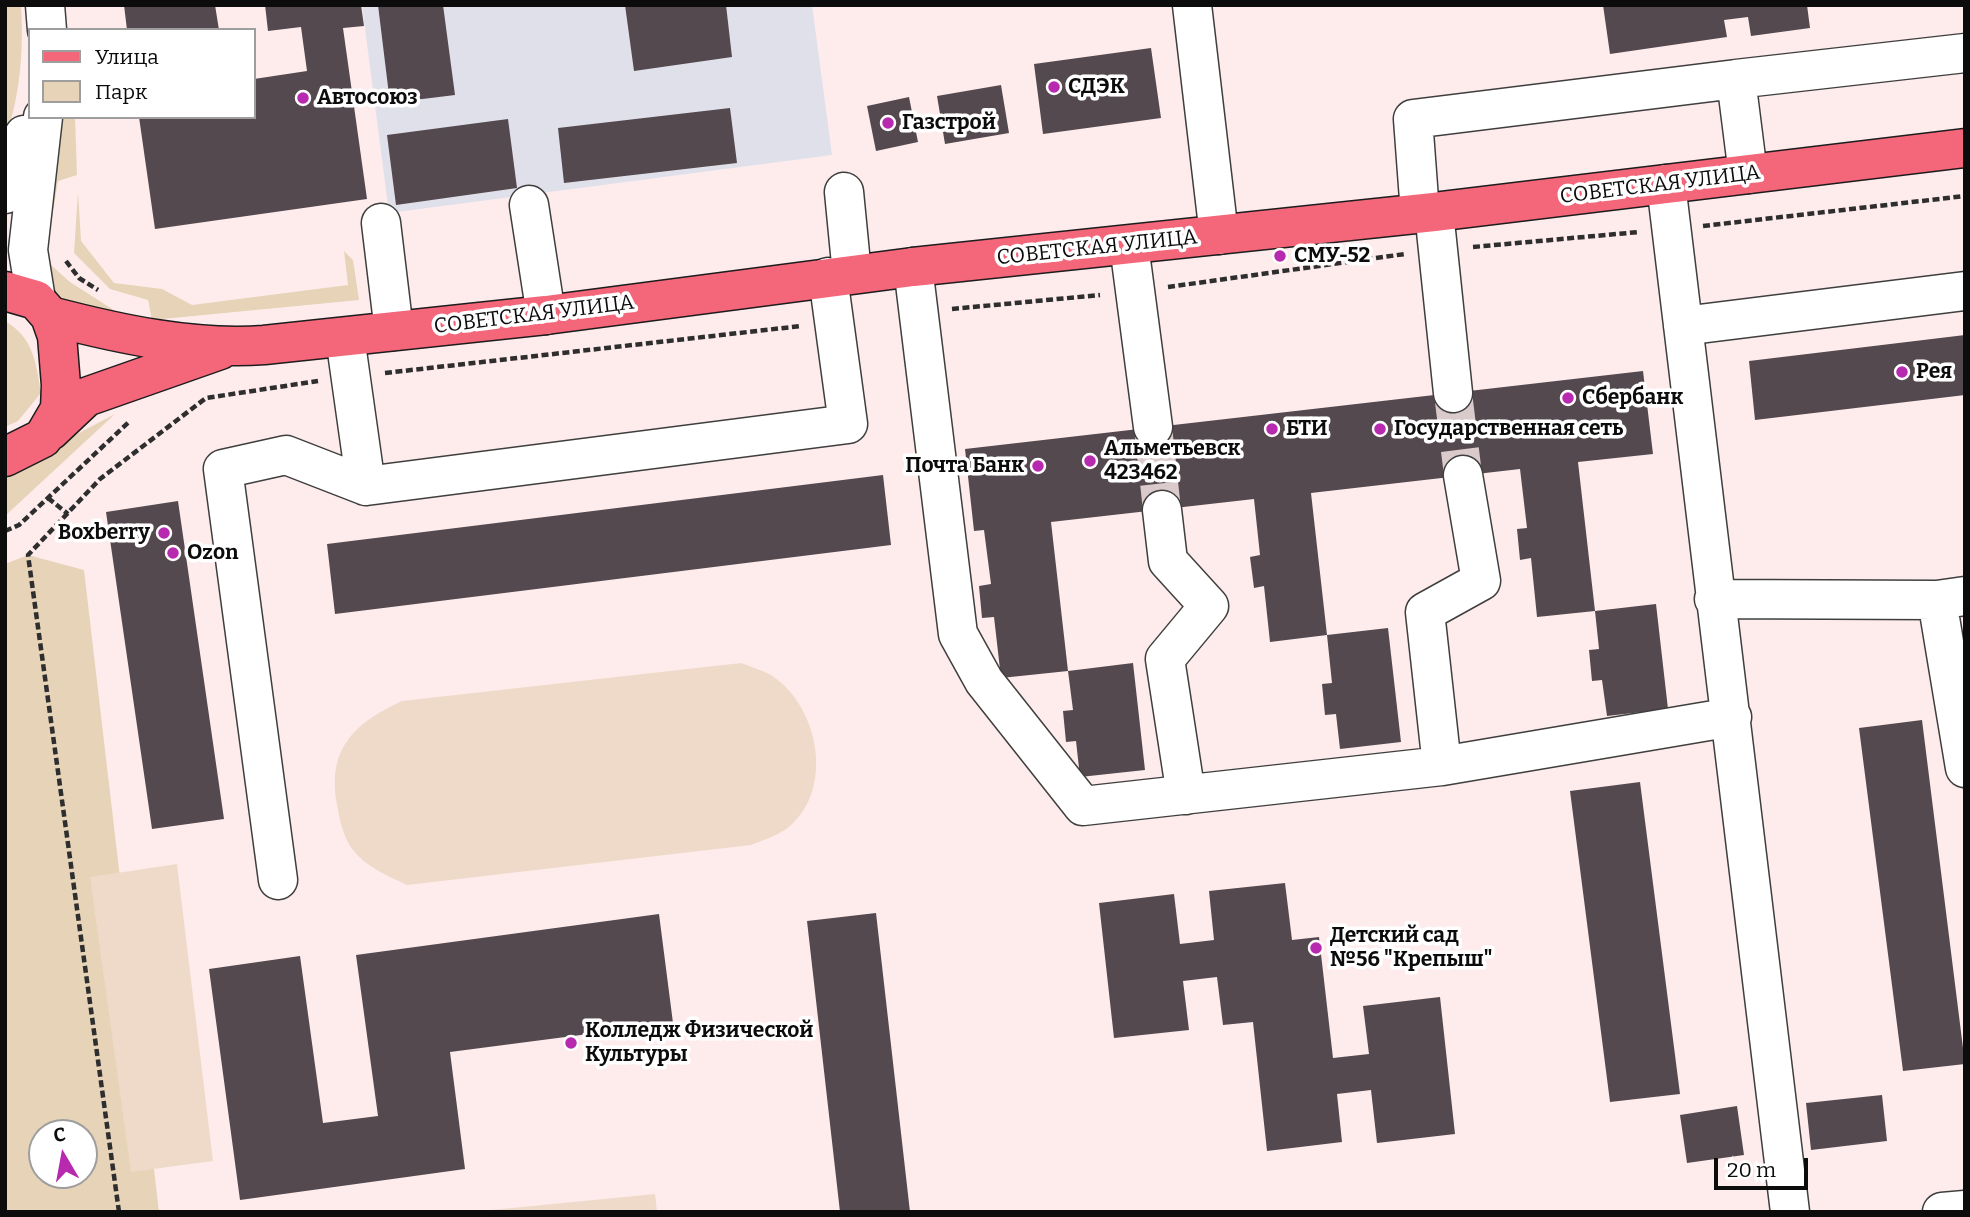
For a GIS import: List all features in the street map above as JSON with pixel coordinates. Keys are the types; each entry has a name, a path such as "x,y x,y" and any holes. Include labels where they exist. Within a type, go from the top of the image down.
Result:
{"main road":[{"name":"СОВЕТСКАЯ УЛИЦА","path":"229,347 546,315 913,267 1427,212 1965,148"},
{"path":"30,303 106,331 229,347"},
{"path":"30,303 58,336 60,409 43,438"},
{"path":"5,457 43,438 86,397 229,347"}],"street":[{"path":"45,5 47,28"},
{"path":"1192,5 1219,235"},
{"path":"1453,393 1413,119 1965,53"},
{"path":"1736,79 1748,174"},
{"path":"5,194 17,151 31,119"},
{"path":"30,303 27,250 43,119"},
{"path":"1666,184 1790,1212"},
{"path":"278,880 223,469 286,455 366,486 848,424 840,276 844,192"},
{"path":"529,205 546,315"},
{"path":"381,223 394,331"},
{"path":"1129,245 1153,427"},
{"path":"913,267 958,634 984,681 1083,806 1442,766 1732,717"},
{"path":"1683,326 1965,291"},
{"path":"345,337 366,486"},
{"path":"1442,766 1425,612 1481,581 1463,475"},
{"path":"1162,510 1168,561 1209,606 1165,659 1186,796"},
{"path":"1714,599 1951,598 1965,768"},
{"path":"1942,1212 1965,1210"}],"path":[{"path":"64,258 79,278 100,291"},
{"path":"5,531 19,525 135,416"},
{"path":"48,498 68,513"}],"shaded area":[{"path":"362,5 812,5 832,155 389,213"},
{"path":"741,663 771,675 787,689 810,726 815,747 813,790 804,810 790,826 771,837 751,845 407,885 364,861 347,840 339,816 335,785 336,768 341,753 358,729 385,709 402,701"},
{"path":"177,864 213,1161 131,1172 90,877"},
{"path":"655,1194 657,1212 471,1212"}],"green space":[{"path":"5,5 21,5 22,40 20,74 5,140"},
{"path":"55,119 75,119 77,175 58,181 51,224 39,228"},
{"path":"78,192 81,241 114,283 162,289 192,305 348,285 344,251 353,260 359,300 152,320 148,300 110,289 74,253"},
{"path":"42,257 70,282 120,314 70,310 53,296"},
{"path":"5,321 28,343 41,393 18,421 5,427"},
{"path":"115,414 5,516 5,472"},
{"path":"28,555 84,570 159,1212 5,1212 5,564"}],"building":[{"path":"124,5 215,5 219,28 127,28"},
{"name":"Автосоюз","path":"265,5 361,5 364,26 343,28 367,199 155,229 139,119 256,119 256,79 307,71 301,27 268,31"},
{"path":"378,5 443,5 455,95 390,103"},
{"path":"625,5 726,5 732,57 634,71"},
{"path":"1603,5 1807,5 1810,28 1751,36 1748,17 1724,20 1727,37 1610,54"},
{"path":"1151,48 1161,118 1043,134 1034,64"},
{"path":"1001,85 1009,133 945,144 937,96"},
{"path":"909,97 918,142 876,151 867,106"},
{"path":"730,108 737,163 564,183 558,128"},
{"path":"508,119 517,188 396,205 387,135"},
{"path":"1965,335 1965,395 1755,420 1749,361"},
{"path":"1643,371 1653,454 1578,462 1595,611 1537,617 1531,558 1520,560 1517,529 1527,528 1520,469 1311,493 1327,635 1270,642 1264,586 1254,588 1250,557 1260,555 1254,499 1051,522 1068,671 1001,678 994,617 982,618 979,586 991,584 984,530 974,531 965,449"},
{"path":"883,475 891,545 335,614 327,544"},
{"path":"178,501 224,819 152,829 106,512"},
{"path":"1656,604 1668,709 1607,716 1602,680 1592,681 1589,650 1599,649 1595,611"},
{"path":"1388,628 1401,742 1340,749 1336,714 1325,715 1322,684 1332,683 1327,635"},
{"path":"1133,663 1145,770 1080,777 1076,741 1066,742 1063,711 1073,710 1068,671"},
{"path":"1922,720 1965,1064 1903,1071 1859,728"},
{"path":"1640,782 1680,1094 1610,1102 1570,791"},
{"path":"1285,883 1292,940 1319,937 1333,1058 1369,1054 1363,1006 1440,997 1455,1134 1377,1143 1371,1090 1337,1094 1342,1142 1267,1151 1253,1022 1223,1025 1217,977 1183,981 1189,1030 1114,1038 1099,903 1174,894 1180,944 1214,940 1209,891"},
{"path":"876,913 910,1212 840,1212 807,921"},
{"path":"659,914 673,1023 450,1052 465,1169 240,1200 209,969 300,956 323,1123 378,1116 356,955"},
{"path":"1882,1095 1887,1141 1811,1150 1806,1103"},
{"path":"1737,1106 1744,1155 1687,1163 1680,1115"}],"tunnel":[{"path":"1453,393 1463,475"},
{"path":"1153,427 1162,510"}],"place":[{"name":"СДЭК","path":"1054,87"},
{"name":"Автосоюз","path":"303,98"},
{"name":"Газстрой","path":"888,123"},
{"name":"СМУ-52","path":"1280,256"},
{"name":"Рея","path":"1902,372"},
{"name":"Сбербанк","path":"1568,398"},
{"name":"БТИ","path":"1272,429"},
{"name":"Государственная сеть","path":"1380,429"},
{"name":"Альметьевск 423462","path":"1090,461"},
{"name":"Почта Банк","path":"1038,466"},
{"name":"Boxberry","path":"164,533"},
{"name":"Ozon","path":"173,553"},
{"name":"Детский сад №56 \"Крепыш\"","path":"1316,948"},
{"name":"Колледж Физической Культуры","path":"571,1043"}]}
